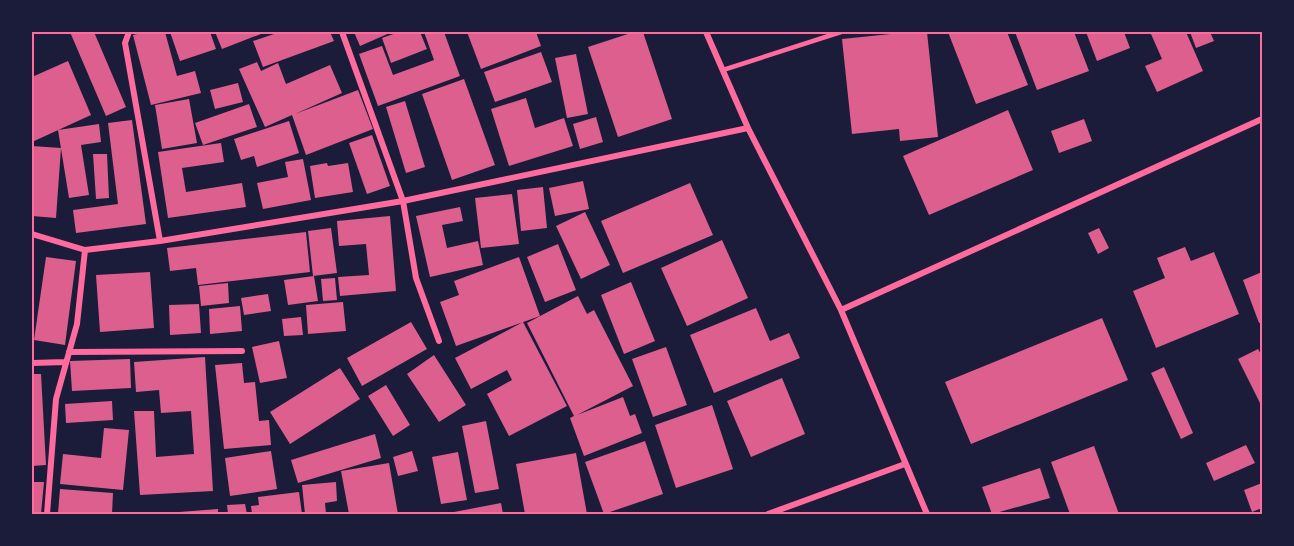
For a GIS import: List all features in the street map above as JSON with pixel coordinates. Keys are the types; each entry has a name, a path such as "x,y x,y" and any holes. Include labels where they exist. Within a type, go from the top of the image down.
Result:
{"street":[{"path":"129,32 125,43 159,241"},
{"path":"342,32 403,201 416,278 439,341"},
{"path":"706,32 748,128 841,310 927,514"},
{"path":"841,310 1263,119"},
{"path":"32,234 85,250 159,241 403,201 748,128"},
{"path":"47,514 56,399 77,324 85,250"},
{"path":"69,352 242,351"},
{"path":"32,363 66,362"},
{"path":"768,514 905,464"}],"lane":[{"path":"723,70 841,32"}],"building":[{"path":"70,32 94,32 126,107 106,116"},
{"path":"165,32 177,76 195,71 201,93 151,105 133,35"},
{"path":"170,32 210,32 216,49 180,61"},
{"path":"215,32 266,32 222,49"},
{"path":"280,32 330,32 334,41 263,67 253,41"},
{"path":"354,32 392,32 360,46"},
{"path":"399,32 420,32 427,49 391,63 382,38"},
{"path":"424,32 444,32 460,76 378,106 359,54 382,46 393,75 434,60"},
{"path":"467,32 536,32 541,46 481,69"},
{"path":"634,32 643,32 672,119 618,137 588,47"},
{"path":"927,32 938,137 900,141 899,129 852,134 842,39"},
{"path":"948,32 1007,32 1028,85 976,104"},
{"path":"1015,32 1074,32 1089,71 1037,90"},
{"path":"1086,32 1124,32 1130,48 1097,61"},
{"path":"1186,32 1203,71 1157,92 1145,66 1162,59 1151,34"},
{"path":"1190,32 1210,32 1214,41 1196,48"},
{"path":"541,52 552,82 495,102 484,72"},
{"path":"576,54 588,114 567,118 555,58"},
{"path":"68,61 91,115 32,142 32,77"},
{"path":"257,62 261,71 278,63 286,84 330,65 342,93 295,114 358,90 373,129 306,155 292,115 265,127 239,69"},
{"path":"464,79 495,165 452,180 422,94"},
{"path":"238,83 243,102 215,109 210,90"},
{"path":"526,98 535,128 564,118 573,146 509,166 491,109"},
{"path":"189,99 197,143 162,149 155,105"},
{"path":"405,101 425,167 406,173 386,107"},
{"path":"249,104 257,127 203,145 195,123"},
{"path":"1008,110 1033,170 929,215 903,156"},
{"path":"596,117 603,142 580,149 573,124"},
{"path":"1084,119 1092,141 1059,153 1051,131"},
{"path":"132,120 146,224 76,233 73,210 118,204 108,123"},
{"path":"289,121 299,153 257,167 254,156 241,160 234,139"},
{"path":"99,124 101,142 81,145 89,195 69,198 58,130"},
{"path":"372,135 390,186 367,194 349,143"},
{"path":"221,143 224,162 182,168 186,192 242,183 246,207 168,218 158,152"},
{"path":"32,146 61,148 56,218 32,216"},
{"path":"93,154 107,154 109,198 96,199"},
{"path":"303,159 311,200 263,209 257,183 288,177 285,162"},
{"path":"327,163 328,166 348,163 353,192 315,198 310,166"},
{"path":"583,181 589,209 555,216 549,188"},
{"path":"690,183 713,235 623,273 601,221"},
{"path":"543,187 547,228 521,231 517,190"},
{"path":"512,194 519,244 481,248 475,198"},
{"path":"460,207 463,221 442,225 447,248 478,241 483,265 430,277 416,216"},
{"path":"585,212 610,265 581,279 556,226"},
{"path":"390,216 396,291 340,296 338,277 369,275 366,244 339,246 337,221"},
{"path":"331,228 337,273 313,276 308,231"},
{"path":"1099,228 1109,248 1098,254 1088,233"},
{"path":"306,232 310,272 198,285 196,268 170,271 167,248"},
{"path":"722,240 748,298 687,326 661,268"},
{"path":"558,244 576,290 545,302 527,257"},
{"path":"1185,247 1191,261 1214,252 1239,314 1156,348 1133,291 1165,278 1157,258"},
{"path":"46,257 76,261 65,345 34,340"},
{"path":"519,257 540,316 456,346 440,302 459,295 454,281"},
{"path":"150,272 154,328 100,332 96,275"},
{"path":"1262,272 1262,322 1259,323 1243,280"},
{"path":"314,276 318,301 288,305 284,280"},
{"path":"335,278 337,300 323,301 321,279"},
{"path":"631,282 655,341 624,354 601,295"},
{"path":"228,283 229,303 201,306 199,286"},
{"path":"268,294 271,311 244,315 241,298"},
{"path":"578,296 587,314 594,310 633,386 577,415 623,397 630,416 635,414 642,433 584,456 570,418 574,416 527,323"},
{"path":"343,302 346,331 308,334 306,305"},
{"path":"199,304 201,333 170,335 169,305"},
{"path":"240,306 242,331 210,334 209,309"},
{"path":"756,308 770,341 789,333 800,358 714,393 690,335"},
{"path":"301,317 303,335 284,336 282,319"},
{"path":"1102,318 1128,380 971,444 945,382"},
{"path":"411,322 427,349 362,386 347,358"},
{"path":"523,322 567,406 509,436 487,394 512,380 507,370 471,389 455,358"},
{"path":"279,341 287,378 260,383 252,347"},
{"path":"666,347 687,405 653,417 632,359"},
{"path":"1258,349 1262,356 1262,407 1238,359"},
{"path":"434,355 466,405 439,422 407,374"},
{"path":"205,357 213,491 140,495 134,411 154,411 156,457 194,454 191,411 161,413 159,390 136,392 134,362"},
{"path":"130,359 131,388 72,391 70,361"},
{"path":"242,363 244,383 255,382 259,421 269,420 271,445 224,449 215,365"},
{"path":"1164,367 1193,433 1181,439 1151,373"},
{"path":"340,368 360,399 290,444 270,412"},
{"path":"32,374 41,374 46,465 32,466"},
{"path":"782,378 805,434 751,457 727,401"},
{"path":"386,385 410,425 393,436 368,396"},
{"path":"112,401 113,420 66,423 65,404"},
{"path":"712,405 733,469 676,488 655,425"},
{"path":"486,421 499,489 475,493 462,426"},
{"path":"104,428 129,430 123,490 60,484 63,454 101,458"},
{"path":"375,434 381,458 298,483 291,460"},
{"path":"645,441 663,494 604,514 585,462"},
{"path":"1246,445 1255,463 1214,481 1206,463"},
{"path":"1094,446 1119,514 1070,514 1051,462"},
{"path":"271,451 277,489 230,496 225,458"},
{"path":"412,451 418,471 398,476 393,457"},
{"path":"458,452 467,500 441,504 432,457"},
{"path":"576,453 587,514 525,514 516,464"},
{"path":"389,463 398,514 349,514 341,471"},
{"path":"1040,468 1050,498 992,514 982,487"},
{"path":"32,482 44,482 41,514 32,514"},
{"path":"336,482 337,501 325,503 326,514 305,514 302,485"},
{"path":"1262,483 1262,508 1252,512 1244,490"},
{"path":"60,489 113,493 112,514 58,513"},
{"path":"299,492 302,514 252,514 251,506 259,505 258,497"},
{"path":"501,503 503,514 455,514 454,512"},
{"path":"245,504 247,514 228,514 227,505"},
{"path":"218,509 218,514 180,514 179,512"}]}
